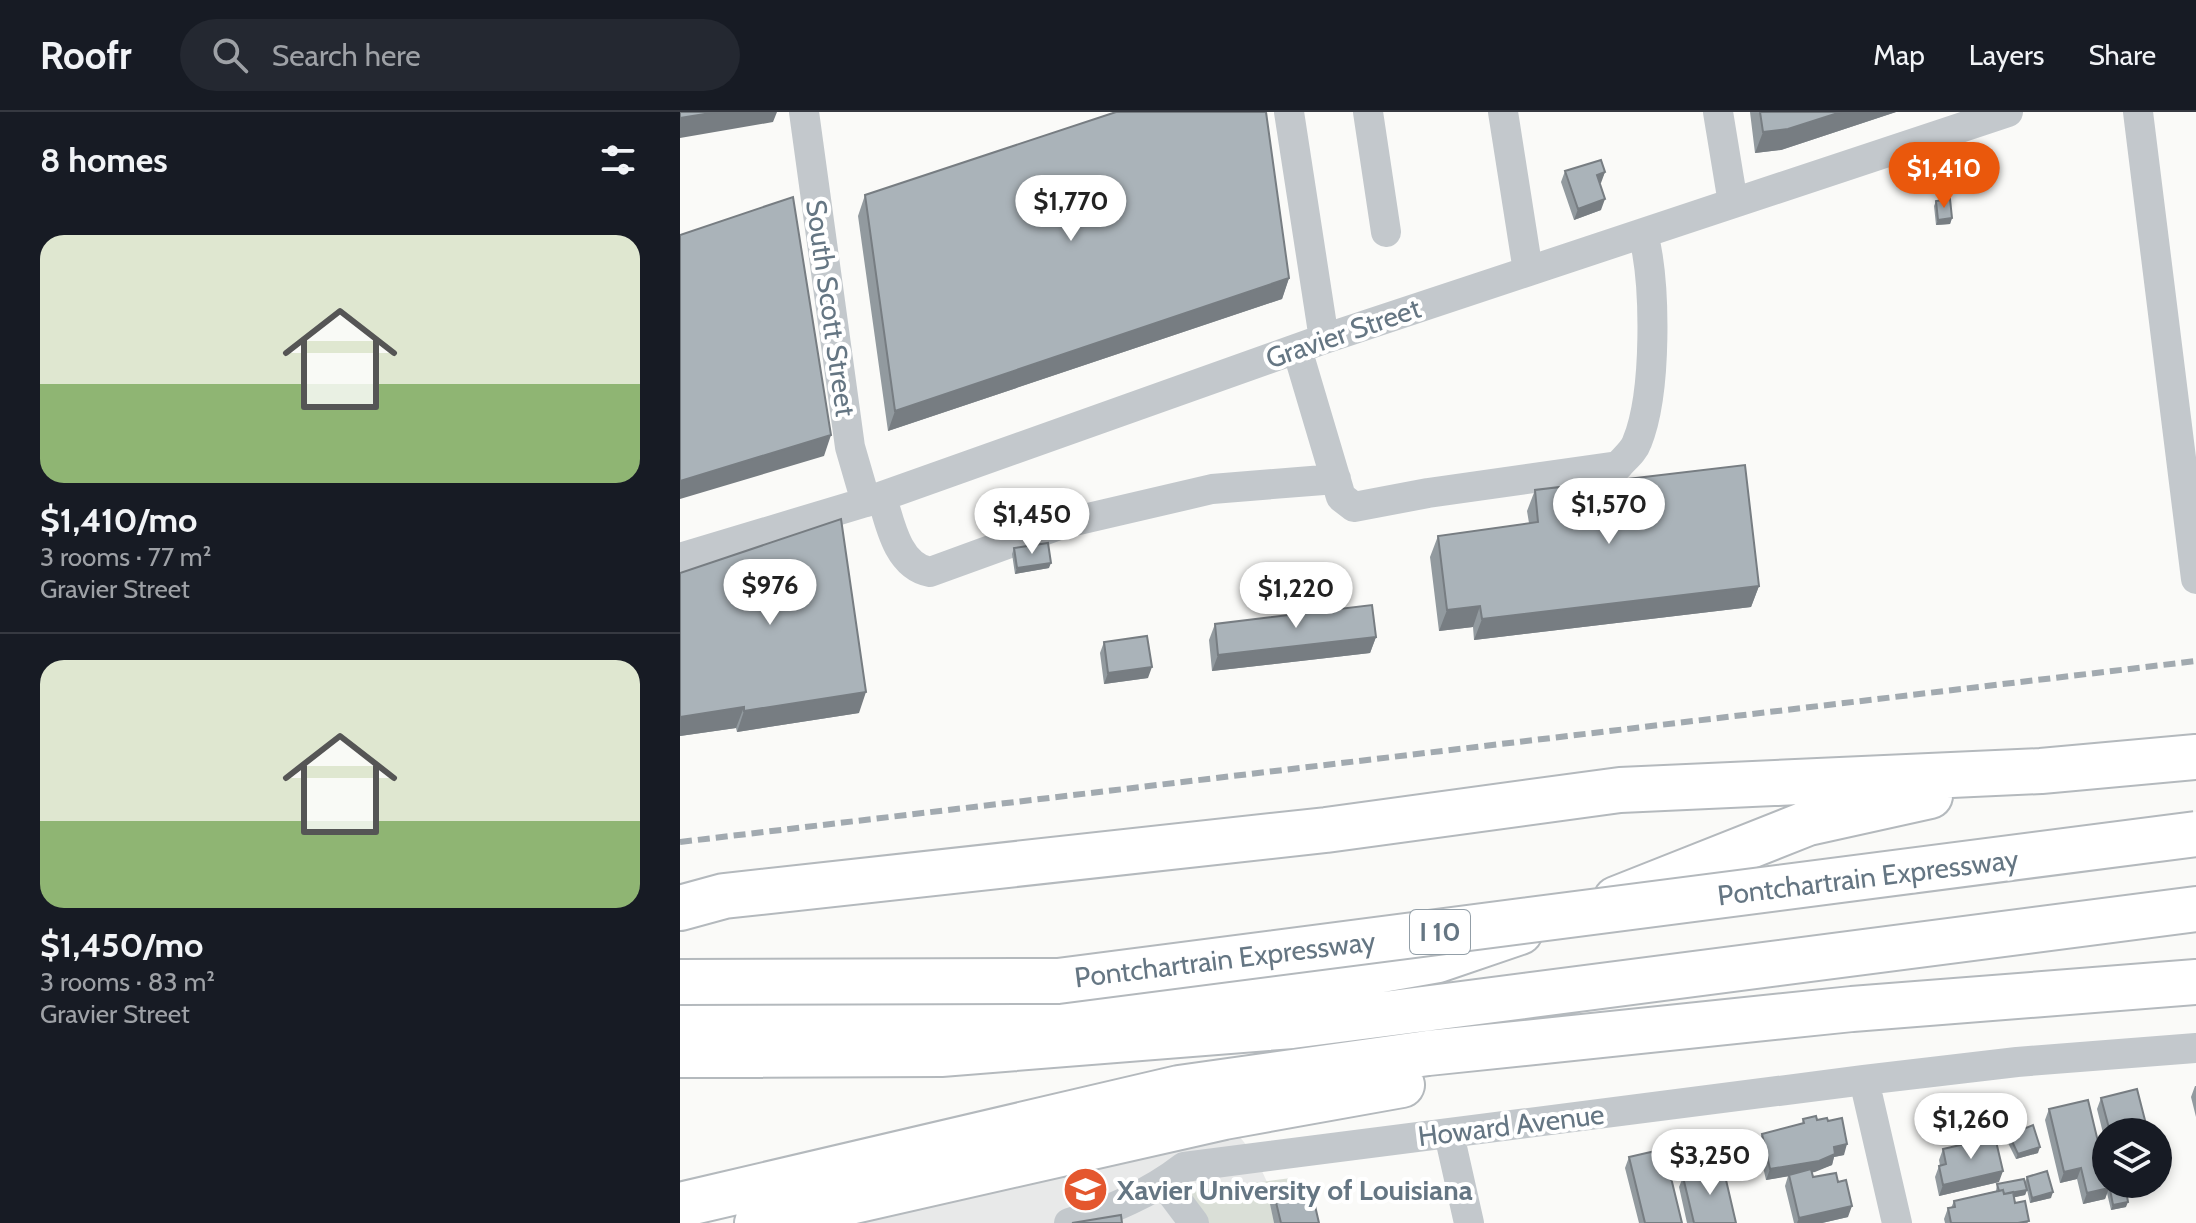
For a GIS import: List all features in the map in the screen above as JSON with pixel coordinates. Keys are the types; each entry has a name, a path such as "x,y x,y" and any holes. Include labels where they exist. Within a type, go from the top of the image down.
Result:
{"highway":[{"path":"680,908 724,896 1326,830 1620,790 2041,771 2196,757"},
{"path":"680,1016 898,1017 1267,990 1438,960 1673,879 1808,823 2041,771"},
{"name":"Pontchartrain Expressway","path":"680,982 1058,981 2196,834"},
{"path":"680,917 724,896"},
{"path":"680,1055 941,1054 1292,1026 2196,909"},
{"path":"680,1205 1179,1088 1428,1053 1852,1009 2196,982"},
{"path":"757,1223 1209,1120 1453,1076 1586,1038"}],"street":[{"name":"South Scott Street","path":"804,112 850,447 906,561 916,569 930,572 1062,524 1197,492 1336,479"},
{"path":"1289,112 1310,344 1336,479 1341,497 1354,507 1428,493 1618,466 1636,446 1645,419 1649,385 1651,266 1643,233"},
{"path":"1368,112 1386,232"},
{"path":"1503,112 1528,271"},
{"path":"1718,112 1733,203"},
{"name":"Gravier Street","path":"680,558 874,499 1310,344 2008,112"},
{"path":"2138,112 2196,579"},
{"name":"Howard Avenue","path":"1069,1223 1112,1209 1164,1183 1184,1167 2017,1062 2196,1048"},
{"path":"1864,1080 1897,1223"},
{"path":"1449,1134 1469,1223"},
{"path":"1164,1183 1194,1223"}],"shaded area":[{"name":"Xavier University of Louisiana","path":"1224,1117 1255,1156 1286,1223 757,1223"},
{"path":"1291,1178 1293,1196 1270,1202 1274,1223 1204,1223 1187,1192"}],"building":[{"path":"680,112 717,112 680,118"},
{"path":"1116,112 1266,112 1289,278 895,411 865,195"},
{"path":"1760,112 1841,112 1788,129 1763,132"},
{"path":"1601,160 1605,172 1597,175 1605,199 1578,209 1565,171"},
{"path":"793,197 831,435 680,481 680,235"},
{"path":"1950,199 1952,218 1938,220 1936,201"},
{"path":"1745,465 1759,586 1482,619 1480,606 1447,610 1438,536 1538,522 1535,490"},
{"path":"841,519 866,692 744,711 744,707 680,717 680,573"},
{"path":"1048,543 1051,563 1017,568 1014,548"},
{"path":"1372,605 1376,637 1218,655 1215,624"},
{"path":"1147,636 1152,667 1108,673 1104,642"},
{"path":"2137,1089 2144,1118 2106,1118 2101,1098"},
{"path":"2088,1100 2092,1118 2092,1192 2087,1193 2081,1168 2064,1172 2049,1109"},
{"path":"1816,1116 1817,1120 1827,1118 1828,1121 1842,1118 1847,1144 1834,1147 1835,1154 1819,1161 1770,1169 1762,1134 1804,1123 1803,1119"},
{"path":"2033,1125 2040,1147 2018,1154 2009,1135"},
{"path":"1995,1137 2003,1171 1943,1185 1939,1166 1946,1164 1943,1149"},
{"path":"1664,1149 1682,1223 1645,1223 1629,1157"},
{"path":"1723,1167 1736,1223 1694,1223 1683,1177"},
{"path":"1811,1169 1813,1177 1836,1173 1838,1182 1846,1180 1852,1206 1799,1218 1789,1175"},
{"path":"2047,1171 2053,1192 2032,1198 2027,1177"},
{"path":"2024,1179 2027,1190 2004,1194 2003,1190 1999,1191 1997,1184"},
{"path":"1310,1184 1319,1223 1281,1223 1274,1194 1286,1191 1286,1187"},
{"path":"2003,1190 2004,1194 2013,1192 2015,1203 2025,1201 2029,1221 1951,1223 1948,1208 1955,1207 1954,1201"},
{"path":"2112,1198 2127,1198 2128,1202 2113,1205"},
{"path":"1121,1215 1122,1223 1072,1223"}],"railway":[{"path":"680,842 2196,661"}],"place":[{"name":"Xavier University of Louisiana","path":"1086,1190"}]}
